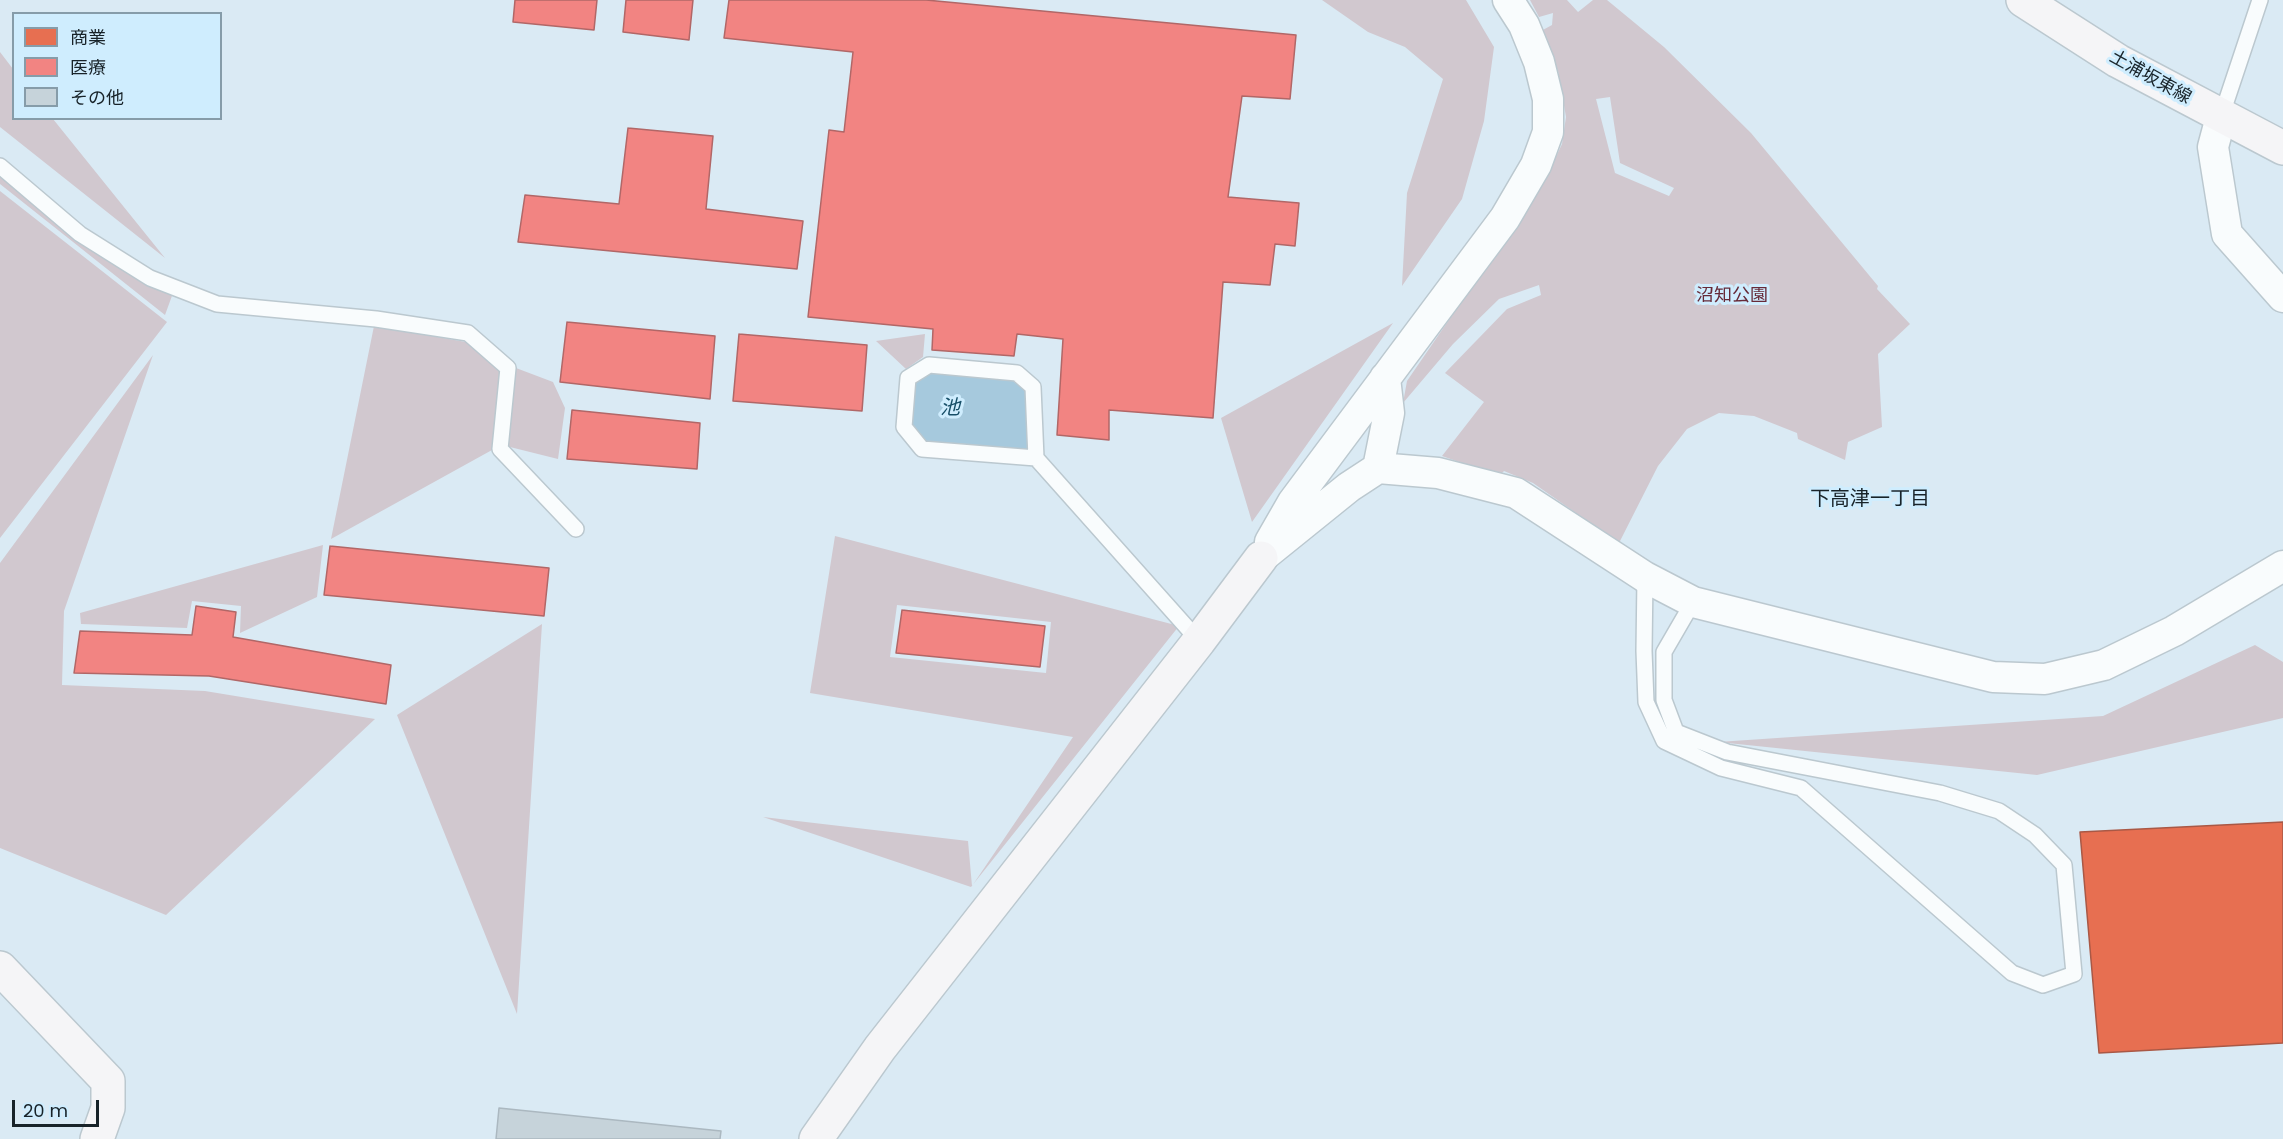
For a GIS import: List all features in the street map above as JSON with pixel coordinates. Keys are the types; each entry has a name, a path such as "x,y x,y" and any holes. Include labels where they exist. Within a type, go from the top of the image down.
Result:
{"street":[{"path":"816,1139 880,1048 1199,641 1261,558 1293,501 1505,218 1536,165 1548,132 1548,99 1539,62 1524,25 1508,0"},
{"name":"土浦坂東線","path":"2023,0 2118,62 2283,148"},
{"path":"2221,117 2213,147 2227,234 2283,297"},
{"path":"1378,468 1389,413 1385,378"},
{"path":"1261,558 1349,486 1378,468 1438,473 1516,492 1646,577 1693,602 1993,677 2046,679 2104,665 2174,631 2283,566"},
{"path":"0,968 108,1081 108,1108 97,1139"}],"lane":[{"path":"2221,117 2260,0"},
{"path":"0,166 90,240 150,278 217,304 376,319 468,333 508,368 500,449 576,529"},
{"path":"1036,458 922,449 904,427 908,378 929,365 1017,373 1033,387 1036,458 1199,641"},
{"path":"1646,577 1644,651 1646,702 1664,741 1721,768 1801,788 2012,973 2043,985 2074,974 2064,865 2035,836 1999,811 1940,793 1727,752 1676,732 1664,700 1664,652 1693,602"}],"green space":[{"path":"1322,0 1466,0 1494,47 1484,121 1462,199 1402,286 1407,193 1443,79 1405,47 1368,32"},
{"name":"沼知公園","path":"1530,0 1567,0 1578,12 1593,0 1607,0 1664,47 1751,133 1878,286 1877,289 1910,324 1878,354 1882,427 1848,442 1845,460 1798,439 1797,433 1754,416 1719,413 1687,429 1658,466 1619,543 1533,483 1504,471 1499,476 1442,456 1484,402 1445,373 1507,309 1541,295 1539,285 1499,299 1453,344 1403,403 1407,381 1545,180 1562,144 1566,117 1558,71 1541,31 1552,25 1553,13 1539,17","holes":["1610,97 1620,163 1674,188 1669,196 1615,173 1596,99"]},
{"path":"0,52 12,68 12,120 54,120 165,258 0,127"},
{"path":"0,176 75,239 148,286 173,293 165,315 0,184"},
{"path":"0,191 167,322 0,538"},
{"path":"1393,323 1252,522 1221,418"},
{"path":"374,326 466,342 502,371 492,450 331,539"},
{"path":"925,334 923,357 906,369 876,341"},
{"path":"153,355 64,611 62,685 205,691 375,719 166,915 0,848 0,563"},
{"path":"516,368 553,382 565,408 558,459 506,446"},
{"path":"835,536 1179,626 973,884 1073,737 810,693","holes":["897,605 1051,622 1046,673 890,657"]},
{"path":"323,545 317,597 240,633 241,606 192,601 187,628 81,624 80,613"},
{"path":"542,624 517,1014 397,715"},
{"path":"2255,645 2283,662 2283,718 2037,775 1718,742 2103,716"},
{"path":"763,817 968,841 971,887"}],"water":[{"name":"池","path":"932,372 1013,381 1026,391 1030,452 927,443 912,426 916,382"}],"building: 商業":[{"path":"2283,822 2283,1043 2099,1053 2080,832"}],"building: 医療":[{"path":"515,0 597,0 594,30 513,22"},
{"path":"626,0 693,0 689,40 623,32"},
{"path":"729,0 926,0 1296,35 1290,99 1242,96 1228,197 1299,203 1295,246 1275,244 1270,285 1223,282 1213,418 1109,410 1109,440 1057,435 1063,339 1017,334 1014,356 932,350 933,329 808,317 829,130 844,132 853,52 724,38"},
{"path":"628,128 713,136 706,209 803,221 797,269 518,242 525,195 619,204"},
{"path":"567,322 715,336 710,399 560,382"},
{"path":"739,334 867,345 862,411 733,401"},
{"path":"572,410 700,423 697,469 567,459"},
{"path":"330,546 549,568 544,616 324,595"},
{"path":"196,606 236,612 233,637 391,665 386,704 209,676 74,673 80,631 192,635"},
{"path":"902,610 1045,626 1040,667 896,653"}],"building: その他":[{"path":"499,1108 721,1131 720,1139 496,1139"}],"district":[{"name":"下高津一丁目","path":"1870,500"}]}
